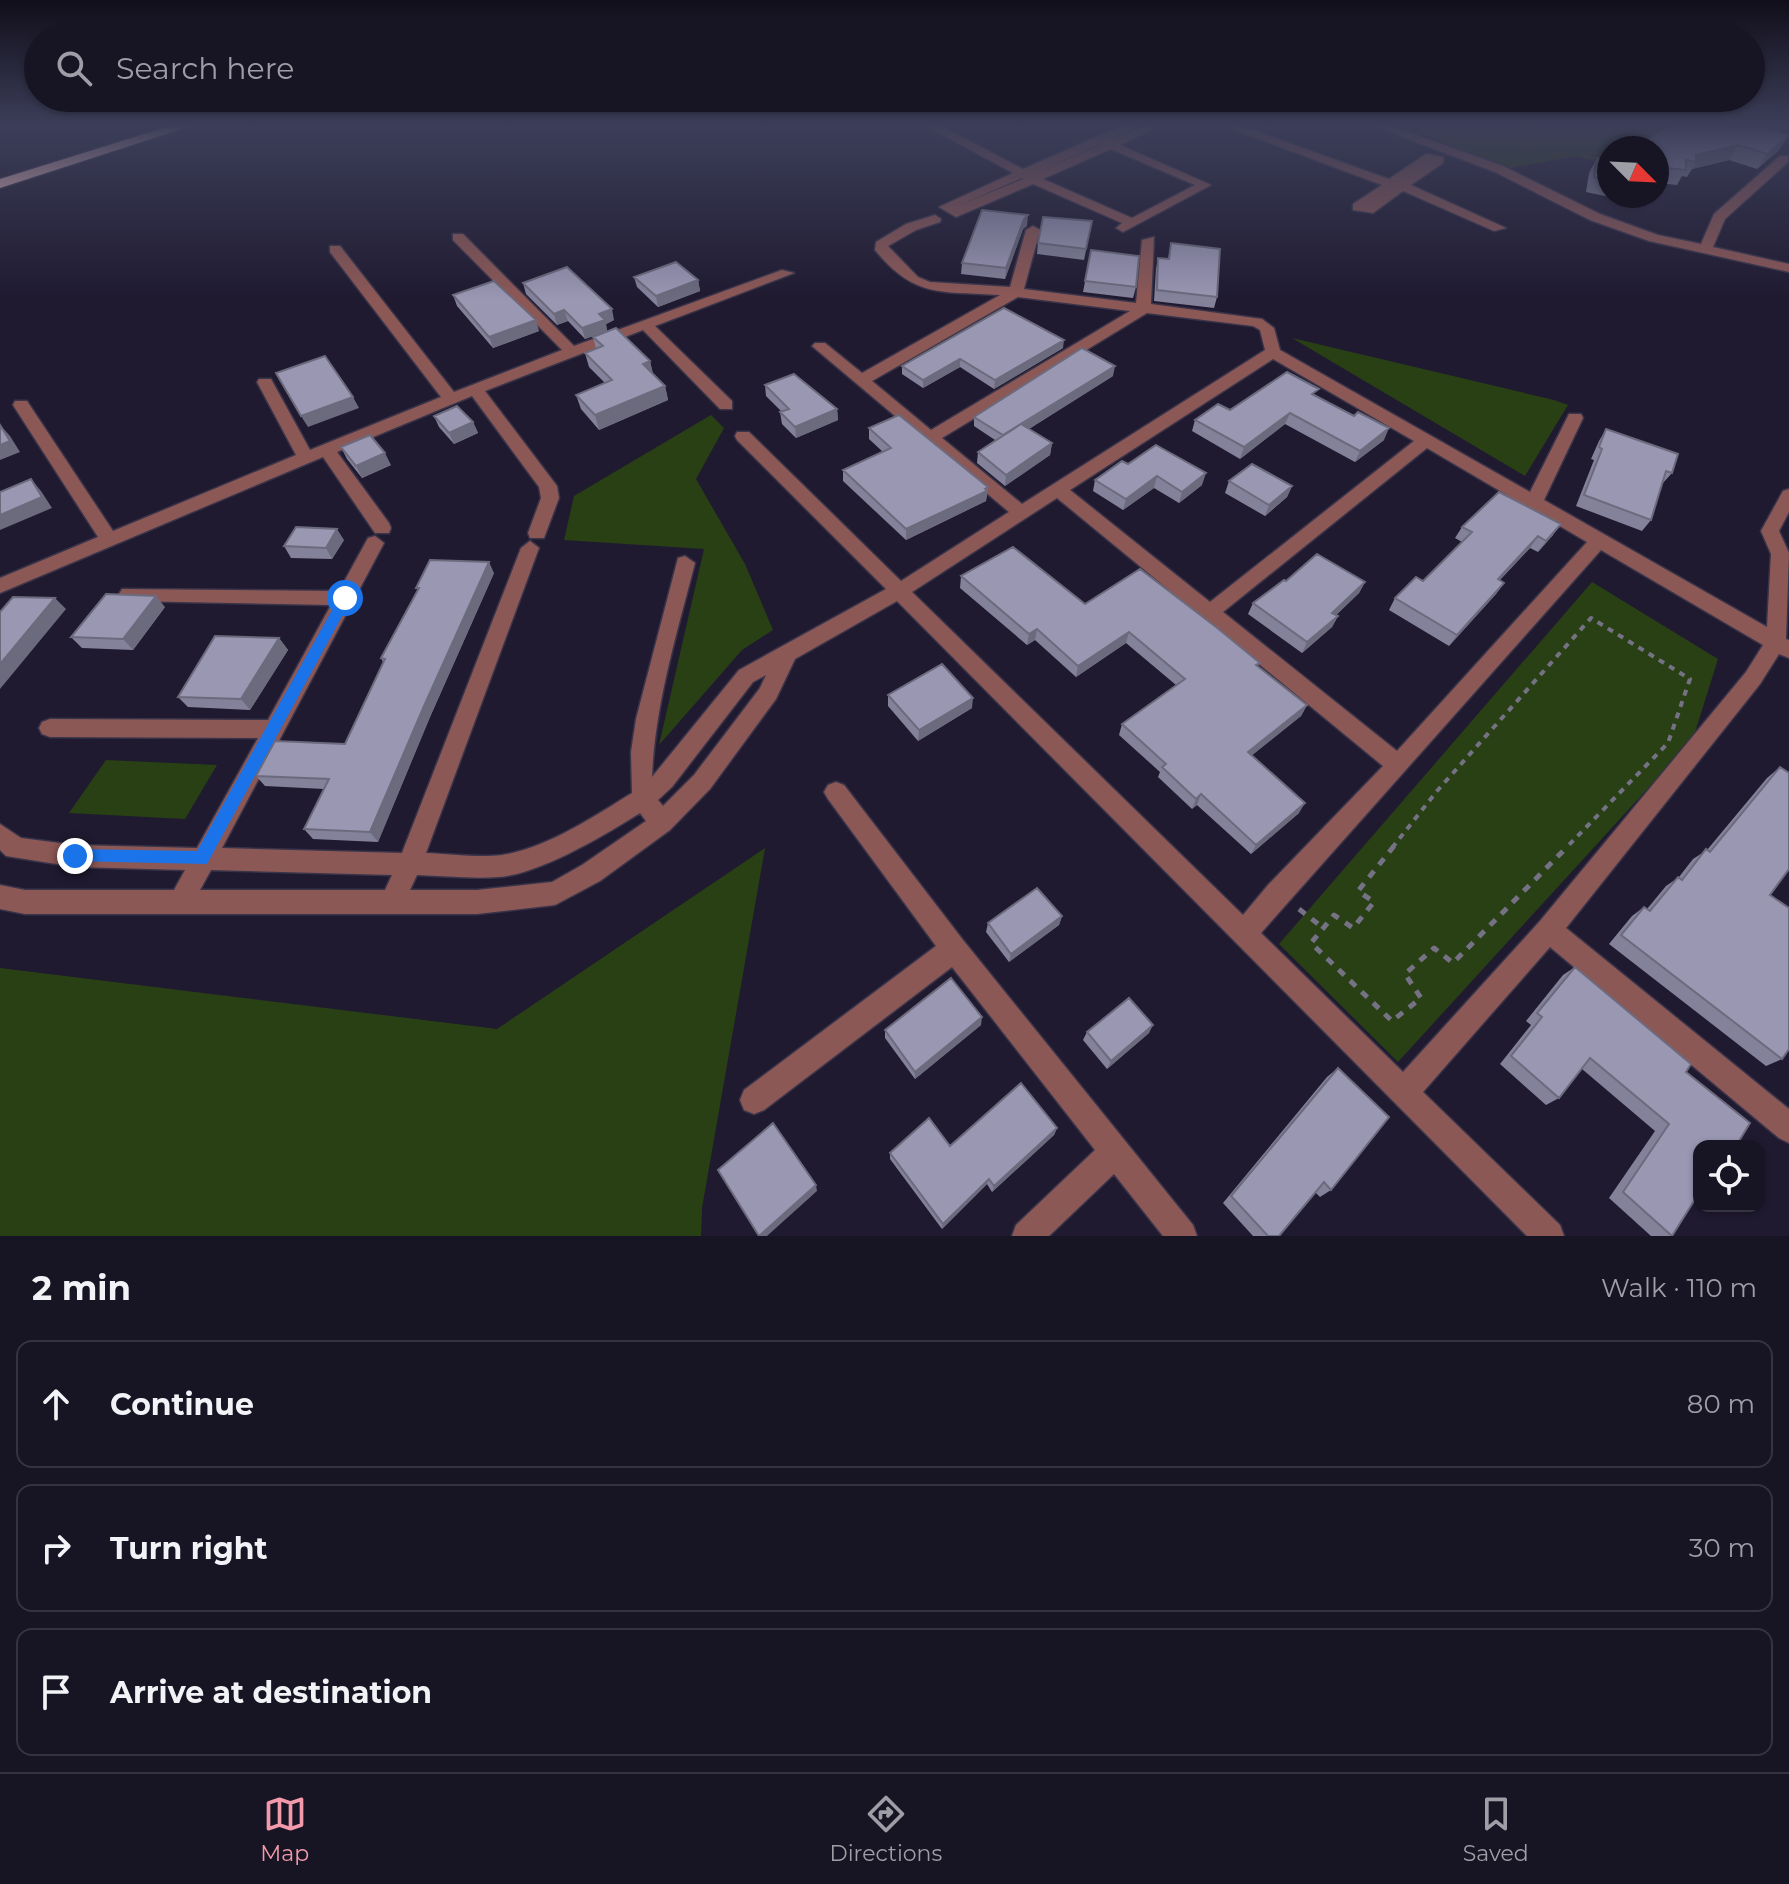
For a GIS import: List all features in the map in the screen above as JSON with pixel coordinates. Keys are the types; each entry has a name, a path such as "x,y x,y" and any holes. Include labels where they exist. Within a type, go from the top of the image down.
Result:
{"street":[{"path":"1007,184 945,207 956,213 1013,184"},
{"path":"1043,184 1127,226 1205,185 1202,184"},
{"path":"1394,184 1499,228"},
{"path":"1528,184 1595,217 1654,238 1789,268"},
{"path":"1705,250 1719,217 1756,184"},
{"path":"935,219 911,227 881,245 882,250 913,280 928,286 1016,292 1257,322 1267,328 1273,352 1782,646"},
{"path":"860,381 1016,292 1033,230"},
{"path":"458,237 573,353"},
{"path":"1143,309 1149,240"},
{"path":"335,249 451,399"},
{"path":"0,586 475,389 644,323 787,273"},
{"path":"930,438 1143,309"},
{"path":"644,323 726,405"},
{"path":"820,346 1021,513"},
{"path":"0,835 15,848 40,853 201,859 501,866 546,852 606,822 644,798 664,780 746,676 899,591 1273,352"},
{"path":"265,382 306,457"},
{"path":"392,902 410,864 550,498 548,486 475,389"},
{"path":"21,405 110,540"},
{"path":"1534,502 1575,418"},
{"path":"743,436 1549,1236"},
{"path":"1210,612 1426,440"},
{"path":"181,901 379,535 326,449"},
{"path":"1058,490 1398,765"},
{"path":"1404,1092 1549,930 1782,646 1785,550 1770,531 1789,495"},
{"path":"1244,934 1277,893 1398,765 1599,540"},
{"path":"662,823 644,798 639,774 643,736 685,563"},
{"path":"129,594 345,598"},
{"path":"0,897 25,902 477,902 555,893 591,873 662,823 702,782 768,693 785,657"},
{"path":"50,728 272,729"},
{"path":"836,792 954,949 1182,1236"},
{"path":"1549,930 1789,1128"},
{"path":"754,1100 954,949"},
{"path":"1027,1236 1115,1152"}],"path":[{"path":"1591,618 1690,679 1668,743 1453,963 1434,948 1405,974 1421,998 1392,1021 1311,943 1334,915 1353,928 1374,902 1358,891 1437,791 1591,618"}],"green space":[{"path":"1292,338 1554,400 1568,405 1525,476"},
{"path":"711,415 724,428 696,479 745,564 773,630 742,650 659,745 704,549 564,540 574,496"},
{"path":"1592,582 1718,659 1693,739 1398,1062 1279,944"},
{"path":"106,760 217,765 185,819 69,813"},
{"path":"765,848 702,1208 701,1236 0,1236 0,968 497,1029"}],"building":[{"path":"982,210 1028,215 1006,268 962,263"},
{"path":"1043,217 1092,221 1086,249 1038,243"},
{"path":"1171,243 1220,249 1217,297 1157,290 1158,258 1169,259"},
{"path":"1091,250 1139,256 1136,287 1085,281"},
{"path":"676,262 698,280 656,296 634,277"},
{"path":"567,267 612,309 599,314 605,320 582,328 564,310 554,314 523,283"},
{"path":"494,281 536,320 489,337 453,295"},
{"path":"1004,308 1064,340 995,380 960,359 923,380 902,366"},
{"path":"616,328 650,361 643,364 665,386 595,415 576,395 612,380 585,353 603,346 593,337"},
{"path":"1082,348 1115,366 1003,435 974,417"},
{"path":"325,356 353,397 301,416 276,373"},
{"path":"1287,372 1319,389 1312,394 1354,416 1358,412 1389,428 1360,451 1290,413 1244,447 1195,420 1218,404 1230,410"},
{"path":"794,374 837,409 795,427 780,412 789,409 765,385"},
{"path":"457,406 473,422 449,433 434,416"},
{"path":"899,415 988,487 985,489 987,491 906,529 843,470 891,448 869,428"},
{"path":"1021,424 1052,443 1006,475 978,452"},
{"path":"0,425 10,441 0,445"},
{"path":"1606,429 1678,454 1672,473 1666,471 1651,520 1584,495 1602,449 1599,447"},
{"path":"370,435 385,453 356,466 341,447"},
{"path":"1156,445 1206,473 1182,492 1157,476 1126,499 1095,480 1122,461 1128,464"},
{"path":"1252,464 1292,486 1269,505 1229,481"},
{"path":"31,479 42,497 0,515 0,492"},
{"path":"1499,492 1561,524 1546,541 1538,536 1498,579 1504,583 1457,635 1395,598 1416,577 1423,581 1472,532 1462,527"},
{"path":"296,527 337,529 326,548 284,546"},
{"path":"1013,547 1085,604 1140,569 1260,663 1256,665 1307,705 1248,752 1305,803 1256,845 1201,794 1196,799 1162,767 1166,764 1122,724 1185,679 1129,632 1078,666 1037,629 1029,634 961,576"},
{"path":"1317,554 1365,582 1332,613 1338,616 1307,642 1253,603 1286,581"},
{"path":"430,560 489,562 370,832 304,829 329,779 256,776 275,741 345,744 385,659 381,658 419,588 416,588"},
{"path":"106,594 156,596 123,639 71,637"},
{"path":"13,597 55,598 0,664 0,612"},
{"path":"215,636 279,638 241,699 178,697"},
{"path":"942,664 973,698 919,730 888,695"},
{"path":"1780,767 1789,773 1789,869 1770,895 1789,908 1789,1049 1782,1059 1621,935 1644,907 1650,911 1678,877 1682,880 1706,849 1710,852"},
{"path":"1037,888 1062,916 1011,954 988,923"},
{"path":"1575,967 1691,1064 1686,1072 1750,1123 1740,1140 1693,1140 1693,1203 1672,1236 1623,1192 1669,1124 1590,1058 1559,1098 1511,1056 1542,1017 1537,1013"},
{"path":"951,978 982,1017 915,1072 885,1030"},
{"path":"1129,998 1153,1025 1111,1061 1087,1032"},
{"path":"1338,1068 1389,1117 1331,1190 1324,1182 1279,1236 1268,1236 1231,1196"},
{"path":"1021,1083 1057,1128 994,1186 989,1179 943,1224 890,1153 929,1118 950,1146"},
{"path":"773,1123 816,1185 759,1236 718,1170"}],"route":[{"path":"75,856 201,859 345,598"}]}
